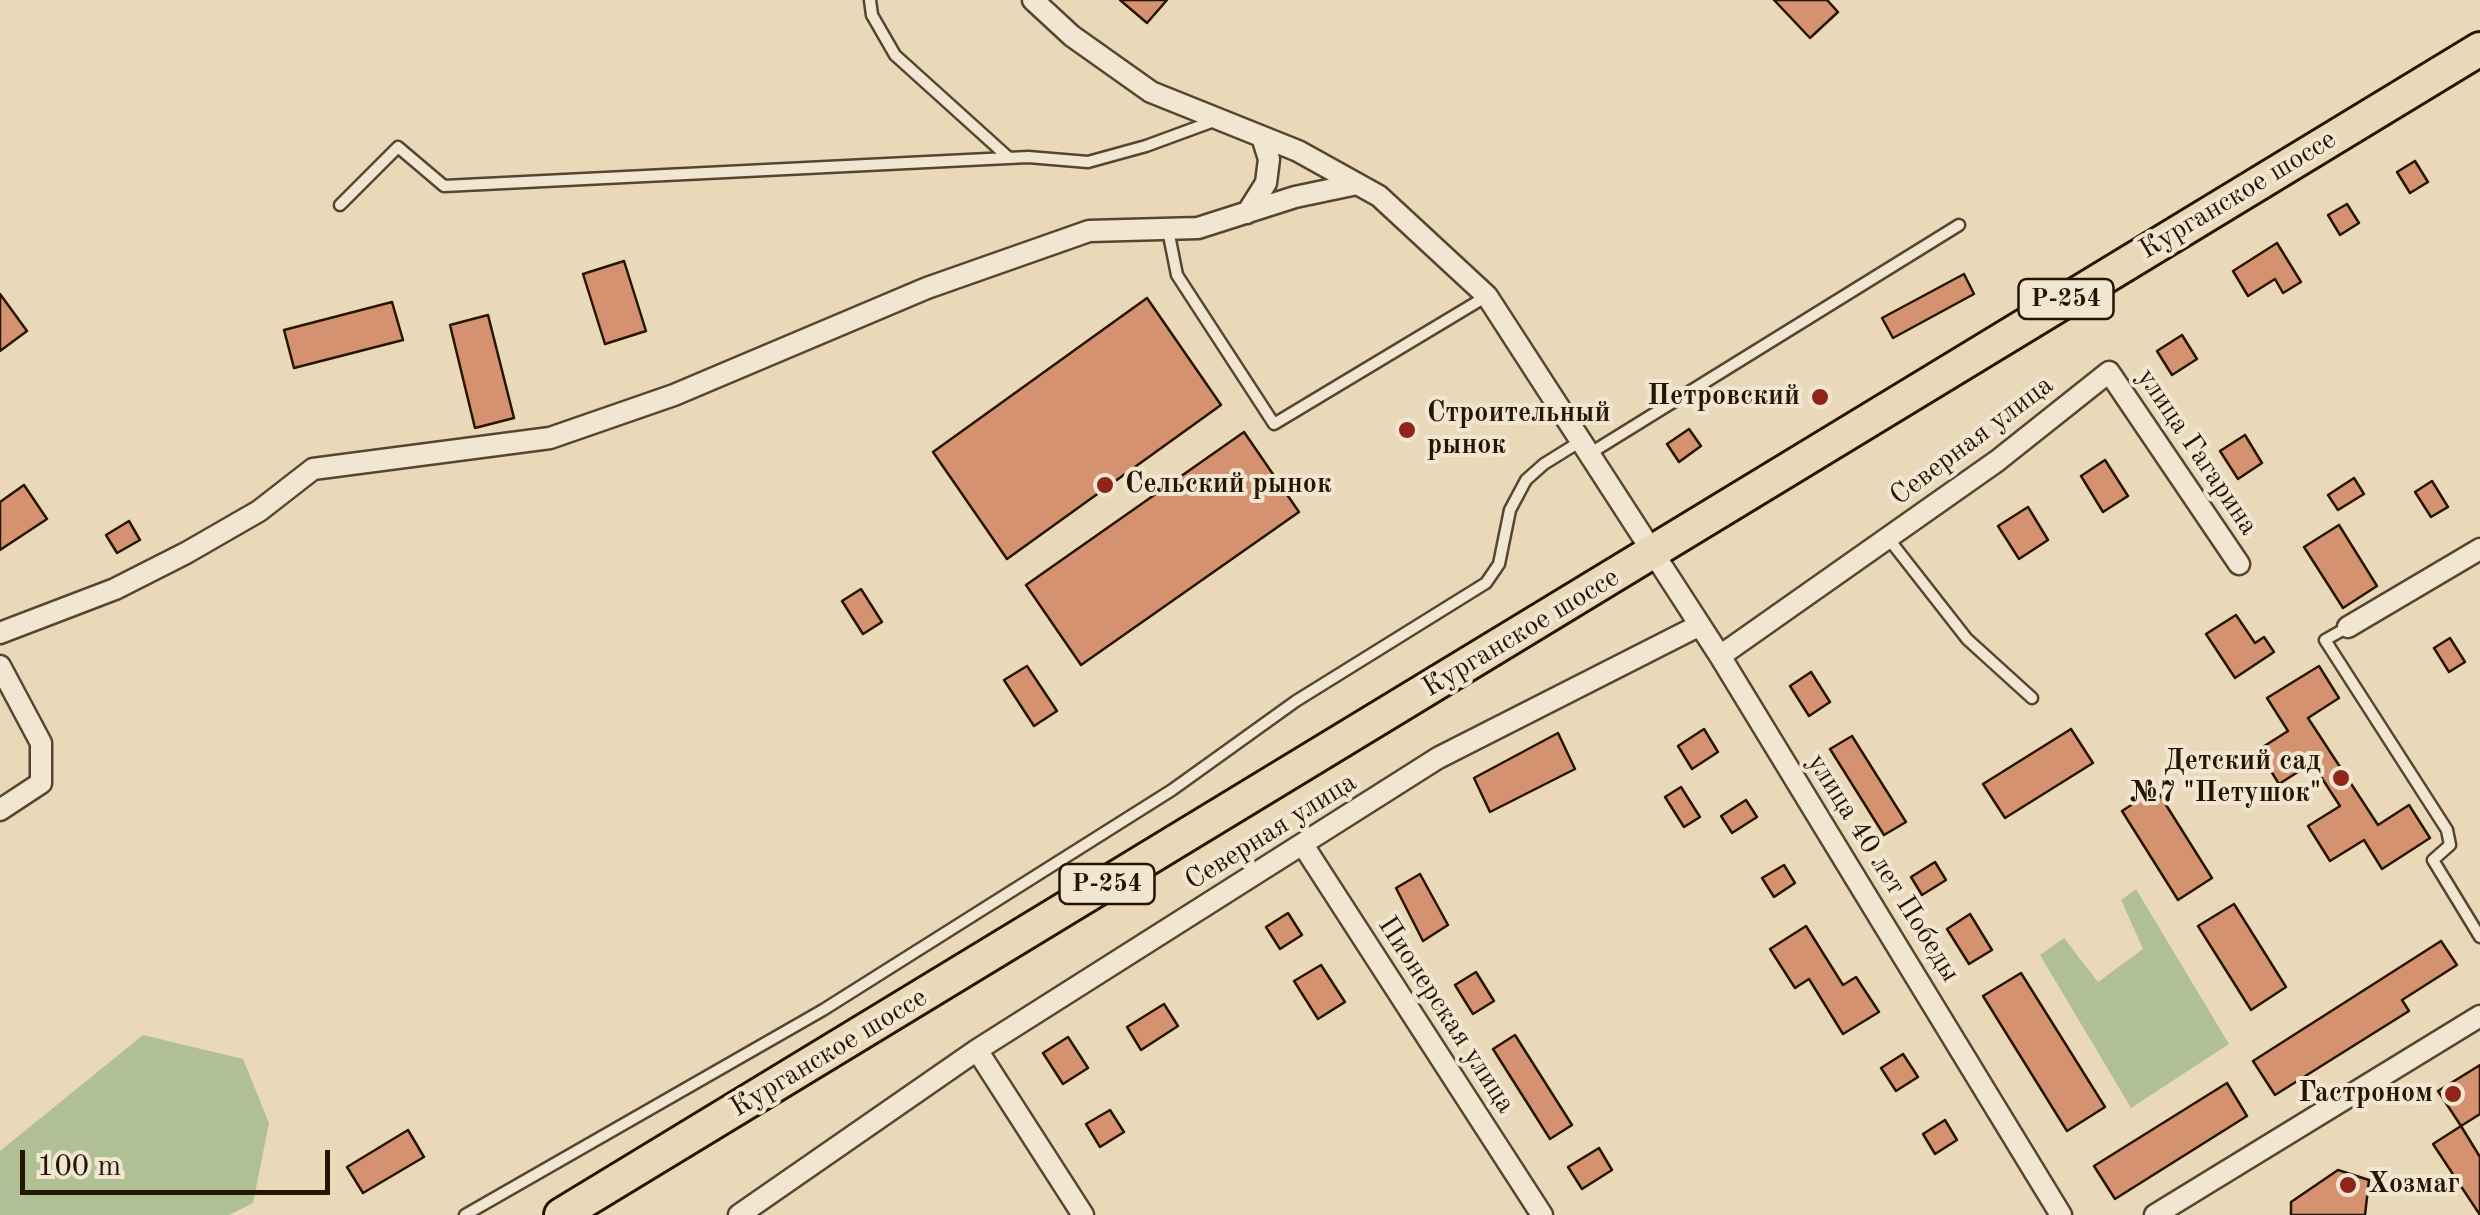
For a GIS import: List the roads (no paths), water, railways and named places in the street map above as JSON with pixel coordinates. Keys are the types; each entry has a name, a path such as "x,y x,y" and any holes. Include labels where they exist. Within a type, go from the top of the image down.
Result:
{"main road":[{"name":"Курганское шоссе","path":"561,1215 2480,49"}],"street":[{"name":"улица 40 лет Победы","path":"1033,0 1072,36 1151,92 1298,150 1379,196 1487,296 1720,656 2061,1215"},
{"path":"1247,213 1266,182 1269,158 1262,136"},
{"path":"0,633 116,589 186,553 258,511 313,469 550,438 674,394 927,288 1089,232 1198,228 1358,184"},
{"name":"Северная улица","path":"1720,656 1997,460 2108,372"},
{"name":"улица Гагарина","path":"2108,372 2240,564"},
{"path":"2348,627 2480,548"},
{"name":"Северная улица","path":"739,1215 977,1050 1438,758 1700,625"},
{"path":"0,666 41,743 41,783 0,810"},
{"name":"Пионерская улица","path":"1303,845 1542,1215"},
{"path":"2155,1215 2480,1016"},
{"path":"977,1050 1083,1215"}],"lane":[{"path":"870,0 872,14 895,54 1009,158"},
{"path":"340,205 398,147 444,186 1009,158 1088,162 1146,146 1218,119"},
{"path":"465,1215 824,1010 1172,790 1296,701 1486,583 1499,564 1510,510 1526,480 1544,464 1585,448 1959,224"},
{"path":"1168,230 1178,275 1274,424 1487,296"},
{"path":"1888,537 1967,639 2032,698"},
{"path":"2348,627 2325,640 2447,830 2450,845 2434,860 2480,937"}],"place":[{"name":"Петровский","path":"1820,397"},
{"name":"Строительный рынок","path":"1407,430"},
{"name":"Сельский рынок","path":"1105,485"},
{"name":"Детский сад №7 \"Петушок\"","path":"2341,778"},
{"name":"Гастроном","path":"2453,1094"},
{"name":"Хозмаг","path":"2348,1185"}]}
